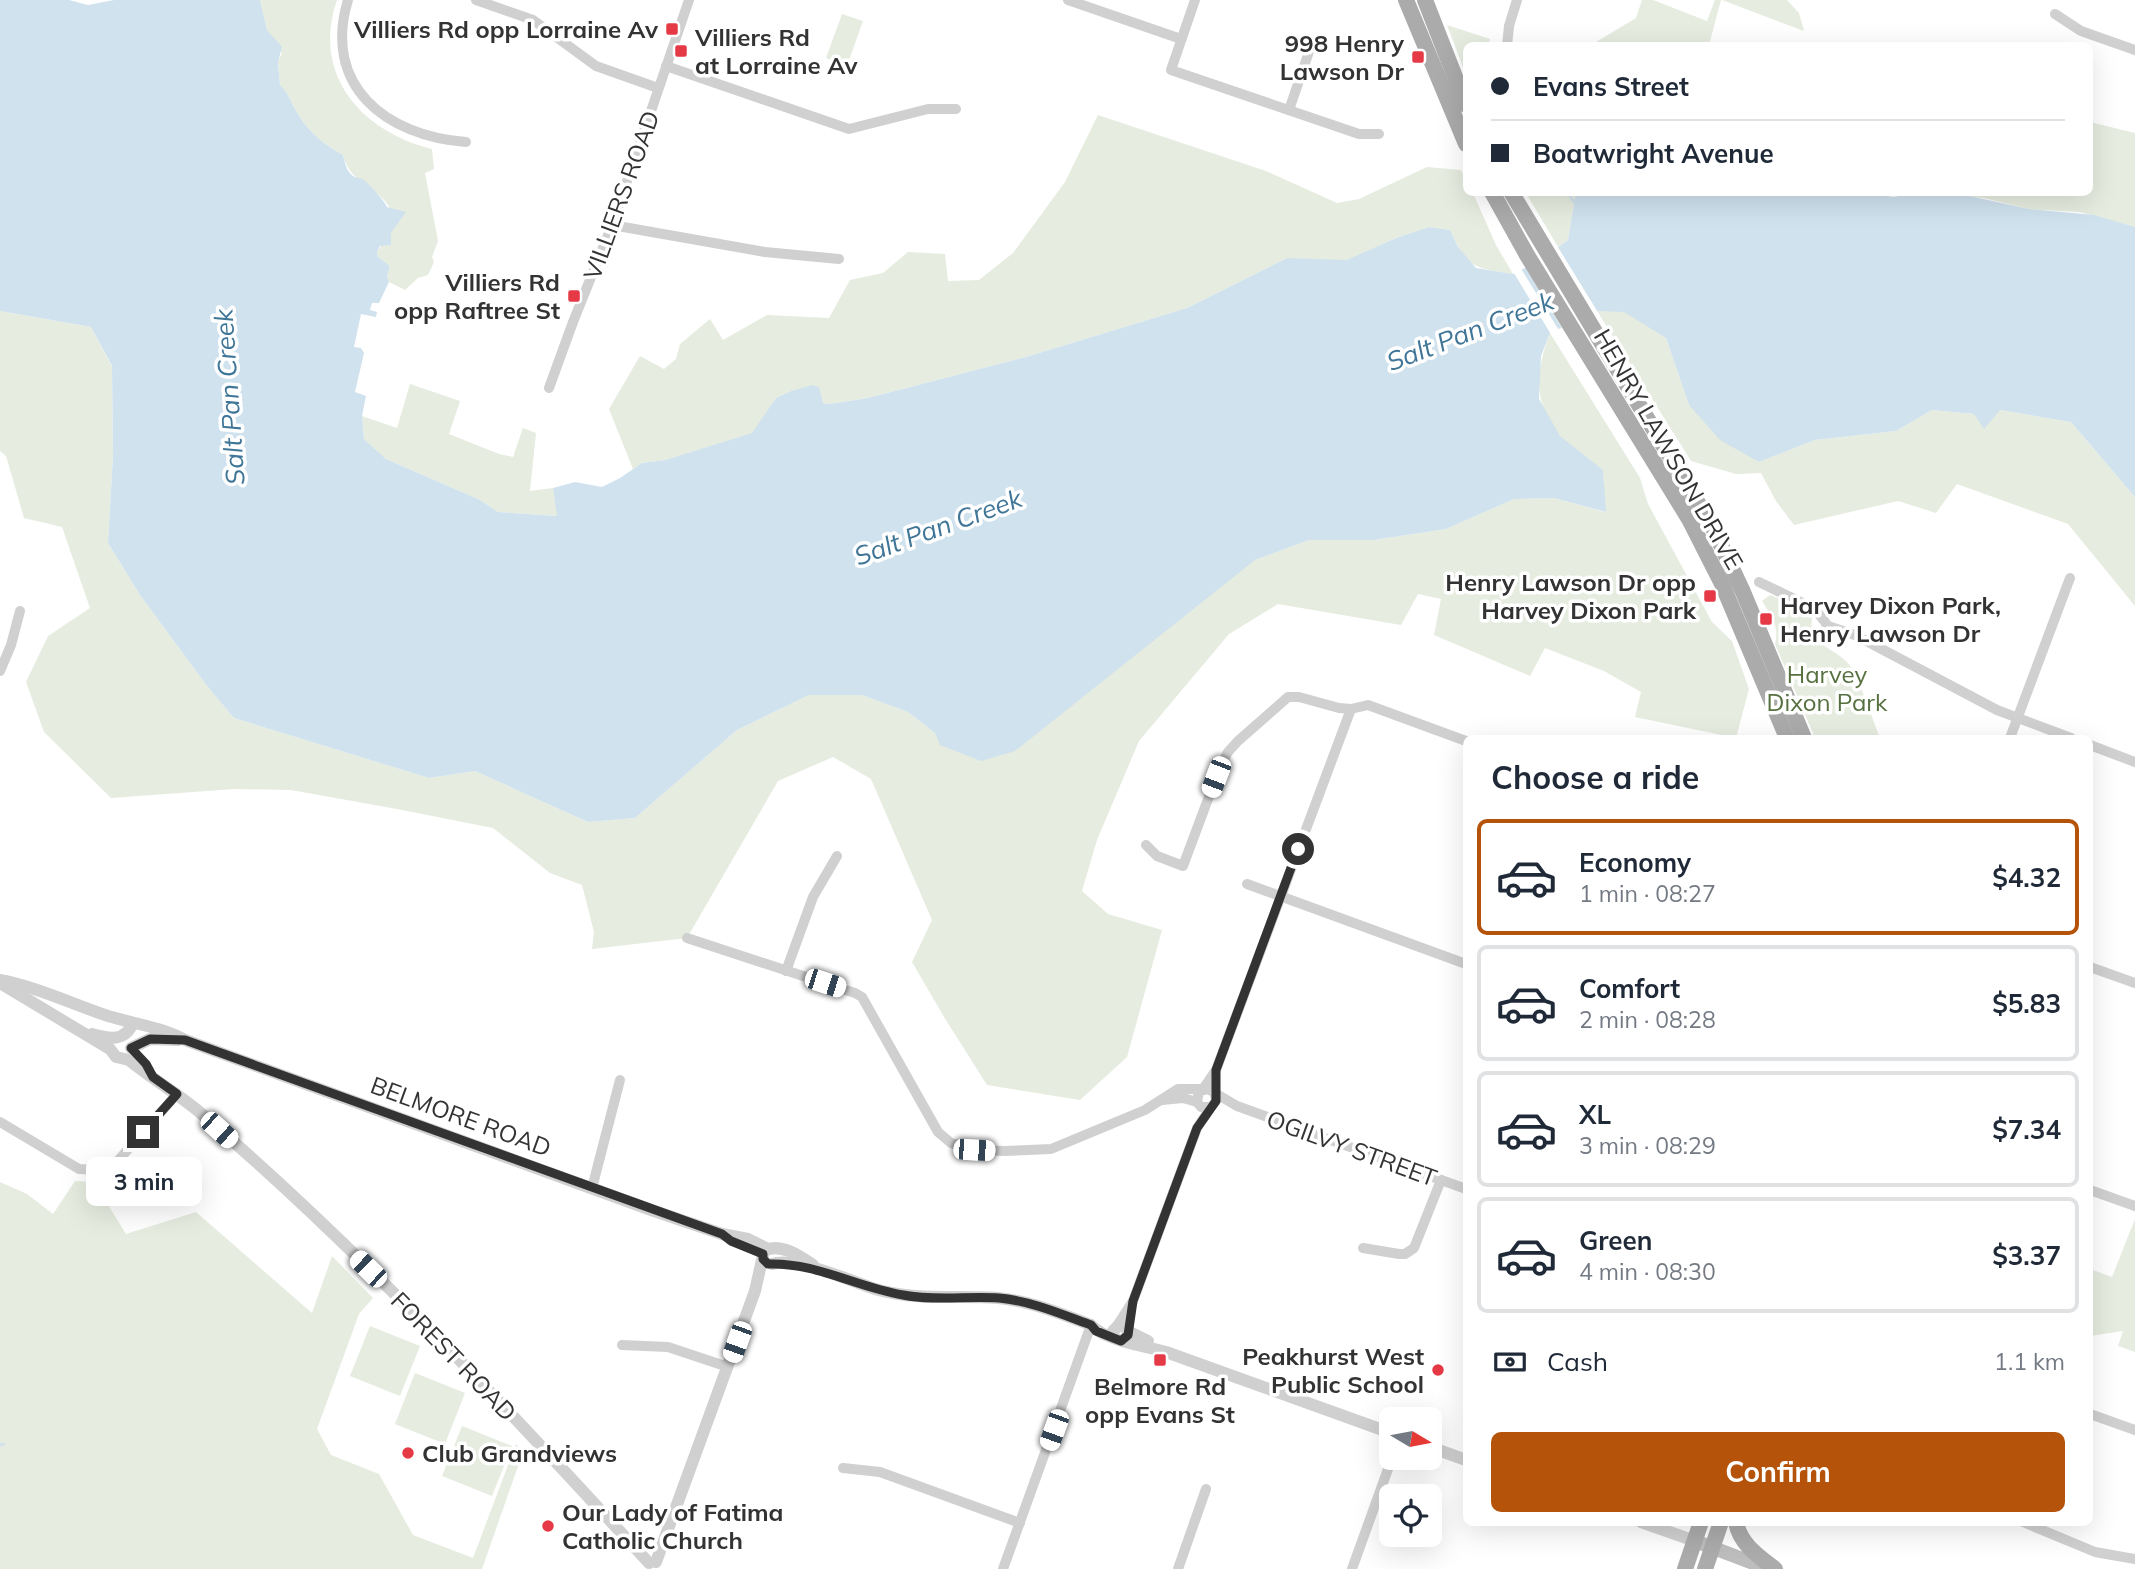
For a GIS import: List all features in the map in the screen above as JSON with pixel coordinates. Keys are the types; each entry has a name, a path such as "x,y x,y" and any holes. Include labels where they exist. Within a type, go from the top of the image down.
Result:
{"main road":[{"path":"1406,0 1463,137"},
{"path":"1425,0 1463,97"},
{"name":"HENRY LAWSON DRIVE","path":"1495,196 1523,231 1664,462 1721,544 1803,735"},
{"name":"HENRY LAWSON DRIVE","path":"1512,196 1523,231"},
{"name":"HENRY LAWSON DRIVE","path":"1664,462 1749,647 1786,735"},
{"path":"1685,1569 1700,1526"},
{"path":"1705,1569 1720,1526"},
{"path":"1737,1526 1746,1545 1774,1569"},
{"path":"1695,1541 1769,1569"}],"street":[{"path":"348,0 341,43 350,77 362,97 381,115 398,125 437,138 466,142"},
{"path":"476,0 533,20 596,66 658,88"},
{"name":"VILLIERS ROAD","path":"550,388 612,225 689,0"},
{"path":"1068,0 1181,39"},
{"path":"1195,0 1171,70 1359,134 1379,134"},
{"path":"1507,42 1517,0"},
{"path":"2055,14 2081,31 2135,50"},
{"path":"1289,110 1313,40"},
{"path":"666,66 849,129 928,109 956,109"},
{"path":"612,225 755,251 839,259"},
{"path":"2011,735 2070,578"},
{"path":"1759,582 1815,609 1828,626 1847,631 2017,719 2062,735"},
{"path":"0,671 11,645 20,611"},
{"path":"1146,845 1157,856 1183,866 1224,759 1238,741 1283,699 1299,697 1351,709 1361,705 1374,707 1463,740"},
{"path":"1197,1128 1198,1093 1216,1070 1351,709"},
{"path":"2093,746 2135,762"},
{"path":"786,971 813,897 837,856"},
{"path":"1247,884 1463,963"},
{"path":"687,938 862,997 938,1132 944,1139 958,1146 1005,1152 1051,1149 1162,1100 1178,1089 1211,1090 1215,1094"},
{"path":"2093,968 2135,984"},
{"path":"0,981 76,1030 116,1042 129,1042 129,1052 116,1057 116,1042 129,1031 133,1023"},
{"name":"BELMORE ROAD","path":"0,981 15,983 133,1023 162,1029 185,1040 722,1234 731,1241 769,1256 892,1293 1009,1300 1038,1306 1091,1325 1121,1332 1166,1352 1379,1429"},
{"name":"BELMORE ROAD","path":"129,1052 150,1039 185,1040"},
{"name":"FOREST ROAD","path":"129,1052 153,1077 177,1094 253,1160 423,1322 653,1566"},
{"path":"1121,1332 1197,1128 1216,1101 1216,1070"},
{"path":"592,1188 620,1080"},
{"path":"0,1122 79,1169 97,1170 115,1164 177,1094"},
{"name":"OGILVY STREET","path":"1215,1094 1237,1106 1463,1188"},
{"path":"1162,1100 1183,1098 1204,1108 1212,1107"},
{"name":"OGILVY STREET","path":"1212,1107 1237,1106"},
{"path":"1363,1248 1399,1254 1415,1248 1441,1180"},
{"path":"2093,1191 2135,1206"},
{"path":"653,1566 769,1256"},
{"path":"1003,1569 1091,1325"},
{"path":"622,1345 668,1347 728,1367"},
{"path":"2093,1414 2135,1430"},
{"path":"1442,1451 1463,1459"},
{"path":"843,1468 880,1472 1020,1522"},
{"path":"1352,1569 1388,1470"},
{"path":"1178,1569 1206,1489"},
{"path":"1652,1526 1695,1541"},
{"path":"2033,1526 2095,1552 2135,1559"}],"green space":[{"path":"260,0 337,0 331,27 331,53 337,76 348,96 364,114 384,129 407,141 432,149 434,169 425,173 438,241 432,257 434,262 428,275 418,278 405,290 389,282 387,276 390,266 378,257 377,252 398,220 384,200 354,175 343,155 307,127 280,86 278,62 282,53 267,30"},
{"path":"1642,0 1653,0 1707,21 1715,0 1721,0 1710,42 1596,42 1636,18"},
{"path":"1722,0 1787,0 1799,13 1804,31"},
{"path":"842,14 863,21 847,66 826,58"},
{"path":"1447,25 1490,39 1490,42 1463,42 1463,67"},
{"path":"1098,115 1266,171 1337,203 1359,199 1427,167 1461,170 1463,196 1474,196 1496,245 1513,274 1473,264 1462,252 1450,230 1429,227 1396,238 1347,261 1287,258 1187,308 1026,357 868,398 830,404 823,403 818,387 791,391 776,398 753,433 665,460 642,463 633,469 609,409 640,356 664,369 676,359 680,344 710,319 723,340 767,315 829,318 850,280 883,273 908,252 945,254 948,281 979,280 1013,253 1065,182"},
{"path":"2093,123 2135,133 2135,227 2080,212 2029,209 1963,196 2093,196"},
{"path":"1528,196 1575,196 1568,240 1558,247"},
{"path":"0,311 91,327 112,367 113,455 108,543 140,595 234,718 429,778 475,771 588,822 635,818 737,730 809,695 862,695 908,712 935,733 1255,560 1309,540 1374,540 1446,529 1514,499 1554,498 1605,512 1603,470 1564,441 1551,424 1541,399 1540,373 1550,333 1640,478 1648,504 1712,622 1732,641 1749,689 1737,735 1722,735 1635,717 1641,692 1604,671 1545,648 1530,676 1434,635 1441,599 1418,594 1401,625 1278,604 1229,634 1139,741 1097,840 1082,891 1108,914 1162,930 1127,1057 1080,1100 987,1085 912,962 932,920 871,779 833,757 778,781 687,938 592,949 594,932 582,885 550,873 493,828 291,790 234,789 111,798 44,732 26,682 48,636 90,608 62,527 24,518 6,456 0,451"},
{"path":"1597,311 1624,311 1666,338 1689,405 1759,462 1815,440 1896,431 1932,410 1974,414 2000,410 2071,422 2135,497 2135,606 2068,524 1957,484 1936,513 1898,501 1794,525 1776,501 1761,473 1736,474 1691,461"},
{"path":"410,384 460,401 449,434 499,454 513,457 523,428 536,433 530,491 553,488 558,516 498,512 480,500 386,459 364,439 362,416 397,428"},
{"name":"Harvey Dixon Park","path":"1770,595 1813,615 1812,625 1816,638 1852,668 1879,735 1814,735 1775,644 1775,627 1762,601"},
{"path":"75,1181 94,1182 126,1234 196,1212 312,1313 332,1256 373,1298 359,1314 317,1429 331,1455 379,1474 413,1535 473,1558 516,1444 523,1452 482,1569 0,1569 0,1182 27,1194 53,1214"},
{"path":"2135,1219 2135,1352 2118,1346 2123,1331 2093,1336 2093,1270 2112,1277"},
{"path":"370,1326 420,1346 400,1396 350,1376"},
{"path":"415,1373 465,1393 445,1444 395,1424"},
{"path":"462,1426 512,1446 492,1496 442,1476"}],"water":[{"name":"Salt Pan Creek","path":"0,0 69,0 88,5 114,0 260,0 267,30 282,47 278,63 280,85 302,121 318,138 343,155 351,174 367,182 387,207 406,212 391,233 391,245 380,246 377,252 378,257 390,266 387,276 389,282 379,303 372,303 370,310 377,312 376,317 361,314 354,347 361,348 364,353 355,392 366,396 362,416 364,439 386,459 480,500 498,512 557,516 553,488 575,482 602,487 642,463 665,460 752,433 776,398 791,391 813,385 819,387 823,403 830,404 868,398 1026,357 1187,308 1287,258 1347,260 1396,238 1429,227 1450,230 1458,247 1476,268 1513,274 1539,261 1568,240 1575,196 1969,196 2029,209 2094,215 2135,227 2135,497 2071,422 2000,410 1984,429 1974,414 1932,410 1896,431 1815,440 1759,462 1720,440 1689,405 1666,338 1624,312 1597,311 1550,333 1541,356 1539,399 1560,436 1603,470 1606,512 1554,498 1514,499 1446,529 1374,540 1309,540 1255,560 1015,751 981,761 940,745 935,733 908,712 862,695 809,695 737,730 635,818 588,822 475,771 429,778 234,718 140,595 108,543 113,455 112,366 91,327 0,311"}],"pier":[{"path":"1556,244 1599,314 1563,330 1524,265"},
{"path":"1520,267 1560,332 1552,336 1512,270"}],"waterway":[{"path":"1570,196 1574,202"},
{"path":"0,1445 4,1444"}],"place":[{"name":"Villiers Rd opp Lorraine Av","path":"672,29"},
{"name":"Villiers Rd at Lorraine Av","path":"681,51"},
{"name":"998 Henry Lawson Dr","path":"1418,57"},
{"name":"Villiers Rd opp Raftree St","path":"574,296"},
{"name":"Henry Lawson Dr opp Harvey Dixon Park","path":"1710,596"},
{"name":"Harvey Dixon Park, Henry Lawson Dr","path":"1766,619"},
{"name":"Belmore Rd opp Evans St","path":"1160,1360"},
{"name":"Peakhurst West Public School","path":"1438,1370"},
{"name":"Club Grandviews","path":"408,1453"},
{"name":"Our Lady of Fatima Catholic Church","path":"548,1526"}],"route":[{"path":"143,1132 177,1094 153,1077 146,1064 131,1048 156,1038 185,1040 722,1234 731,1241 763,1254 763,1259 768,1264 783,1262 819,1269 905,1296 1001,1298 1024,1302 1091,1325 1096,1331 1121,1341 1128,1335 1133,1301 1197,1128 1216,1101 1216,1070 1298,849"}]}
